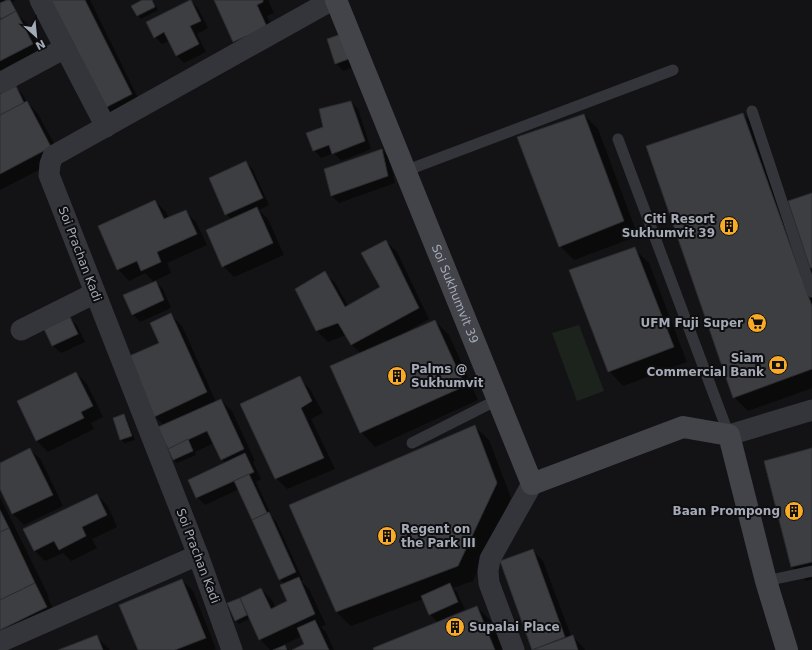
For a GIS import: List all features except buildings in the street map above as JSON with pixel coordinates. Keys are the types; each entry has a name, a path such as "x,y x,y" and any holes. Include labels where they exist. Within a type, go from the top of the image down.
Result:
{"street":[{"path":"40,0 106,127"},
{"name":"Soi Prachan Kadi","path":"232,650 198,555 49,175 50,164 54,156 332,0"},
{"name":"Soi Sukhumvit 39","path":"336,0 532,484"},
{"path":"0,83 65,48"},
{"path":"21,330 95,293"},
{"path":"514,650 489,583 488,571 490,559 532,484 682,427 729,435 812,410"},
{"path":"729,435 766,582 787,650"},
{"path":"0,642 198,555"}],"lane":[{"path":"404,171 673,70"},
{"path":"752,111 812,292"},
{"path":"618,139 729,435"},
{"path":"412,443 497,400"},
{"path":"766,582 812,570"}],"shaded area":[{"path":"579,325 604,391 577,401 552,333"}],"place":[{"name":"Citi Resort Sukhumvit 39","path":"729,226"},
{"name":"UFM Fuji Super","path":"757,323"},
{"name":"Siam Commercial Bank","path":"778,365"},
{"name":"Palms @ Sukhumvit","path":"397,376"},
{"name":"Baan Prompong","path":"794,511"},
{"name":"Regent on the Park III","path":"387,536"},
{"name":"Supalai Place","path":"455,627"}]}
